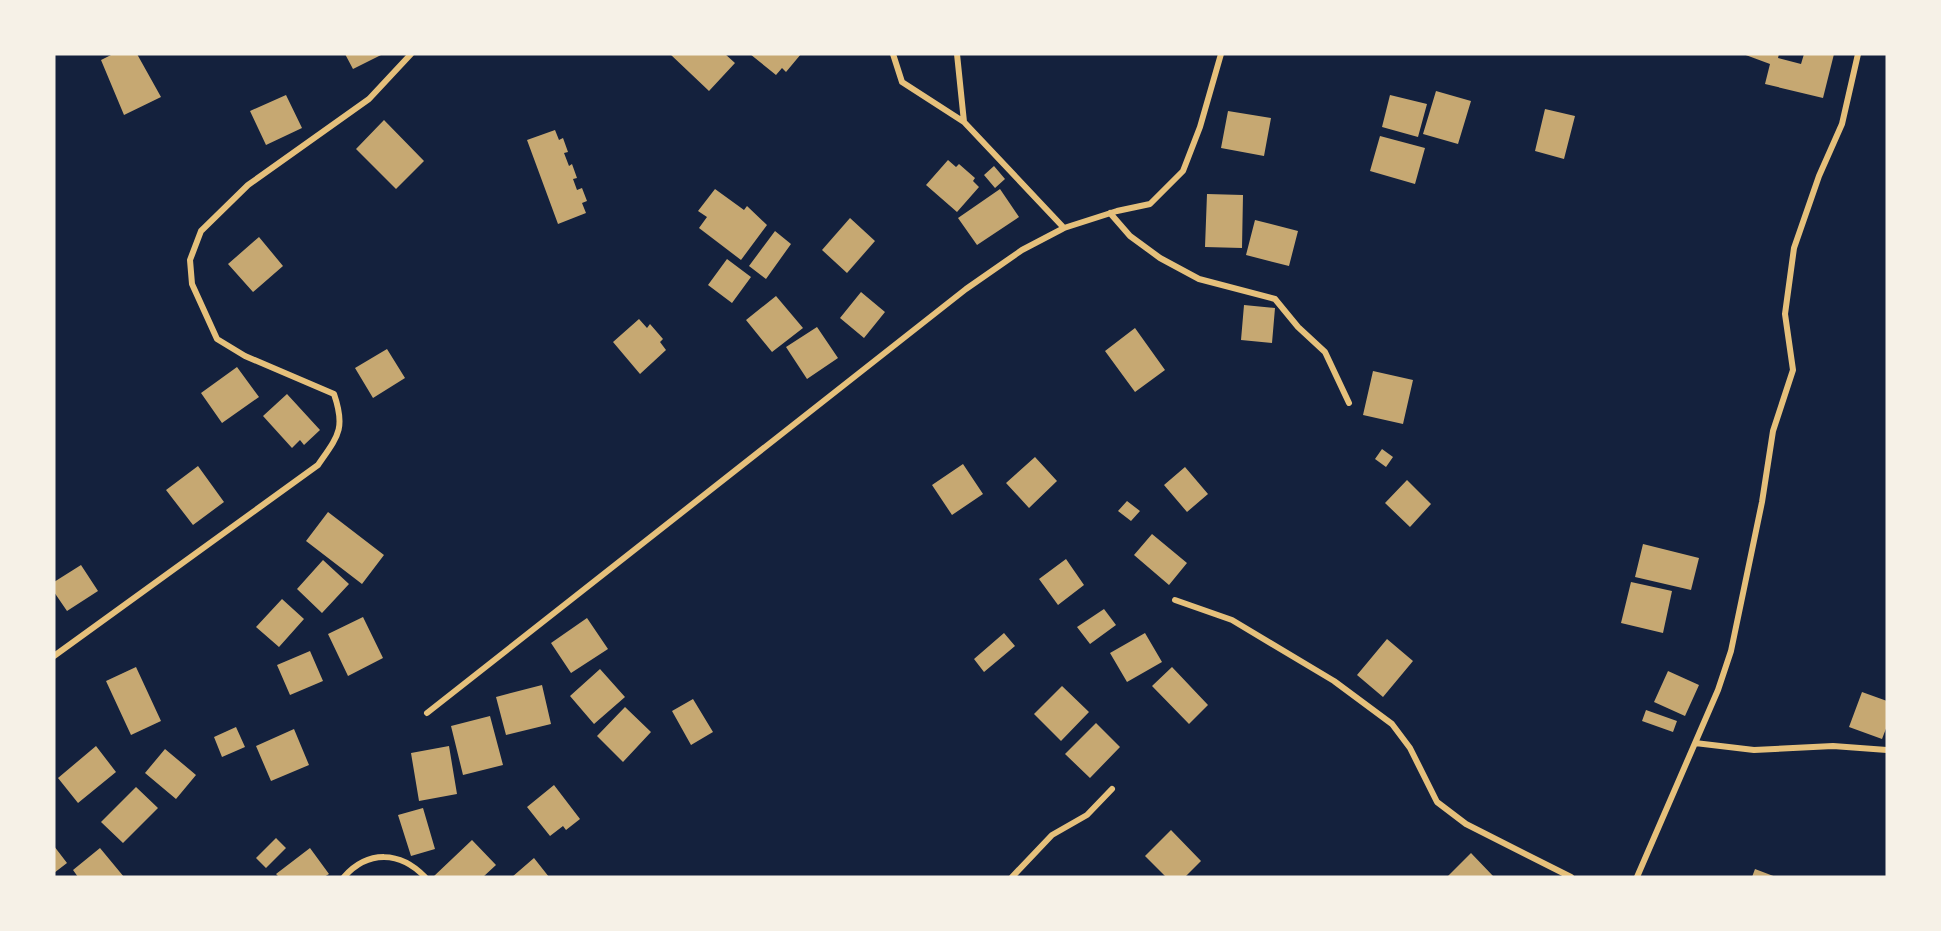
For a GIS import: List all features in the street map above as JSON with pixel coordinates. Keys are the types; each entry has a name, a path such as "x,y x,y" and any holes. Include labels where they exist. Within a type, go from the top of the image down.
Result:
{"street":[{"path":"54,656 318,465 335,441 342,417 334,394 245,356 217,339 192,284 190,260 201,231 248,185 369,99 411,54"},
{"path":"893,54 902,82 964,122 1064,228"},
{"path":"957,54 964,122"},
{"path":"427,713 957,296 1022,250 1064,228 1110,213 1150,204 1184,171 1200,127 1221,54"},
{"path":"1637,877 1695,743 1731,651 1762,502 1773,430 1793,370 1785,314 1794,248 1842,124 1858,54"},
{"path":"1110,213 1130,236 1160,258 1199,279 1275,299 1298,327 1325,352 1349,403"},
{"path":"1175,600 1232,620 1334,681 1392,724 1410,748 1437,802 1466,824 1571,877"},
{"path":"1695,743 1754,750 1833,746 1887,750"},
{"path":"1012,877 1052,836 1087,815 1112,789"},
{"path":"344,877 368,858 386,855 413,865 425,877"}],"building":[{"path":"113,54 137,54 161,97 124,115 101,60"},
{"path":"345,54 383,54 353,69"},
{"path":"670,54 725,54 735,63 709,91"},
{"path":"750,54 801,54 786,72 782,68 776,75"},
{"path":"1743,54 1779,54 1778,58 1801,64 1804,54 1834,54 1823,98 1765,84 1770,64"},
{"path":"1436,91 1471,101 1458,144 1423,134"},
{"path":"286,95 302,128 266,145 250,111"},
{"path":"1390,95 1427,104 1418,137 1382,127"},
{"path":"1545,109 1575,116 1564,159 1535,151"},
{"path":"1228,111 1271,118 1264,156 1221,148"},
{"path":"384,120 424,161 396,189 356,149"},
{"path":"555,130 559,140 563,138 568,152 564,153 569,166 572,164 577,178 573,179 577,190 582,188 587,201 582,203 586,213 558,224 527,140"},
{"path":"1380,136 1425,148 1415,184 1370,171"},
{"path":"948,160 956,167 959,164 975,178 973,181 979,187 957,212 926,185"},
{"path":"994,166 1005,179 995,188 984,175"},
{"path":"715,189 744,210 747,206 767,225 741,260 699,228 707,217 698,211"},
{"path":"1000,189 1019,217 977,245 958,218"},
{"path":"1207,194 1243,195 1242,248 1205,247"},
{"path":"850,218 875,241 847,273 822,250"},
{"path":"1255,220 1298,231 1289,266 1246,255"},
{"path":"775,231 791,244 766,279 749,266"},
{"path":"259,237 283,266 253,292 228,264"},
{"path":"727,259 751,277 732,303 708,285"},
{"path":"861,292 885,312 864,338 840,318"},
{"path":"776,296 803,328 772,352 746,320"},
{"path":"1244,305 1275,308 1272,343 1241,340"},
{"path":"639,319 647,328 650,324 663,339 660,342 666,350 640,374 613,342"},
{"path":"817,327 838,358 807,379 786,347"},
{"path":"1135,328 1165,370 1135,392 1105,351"},
{"path":"387,349 405,378 373,398 355,368"},
{"path":"237,367 259,397 222,423 201,393"},
{"path":"1373,371 1413,380 1403,424 1363,415"},
{"path":"287,394 320,430 304,445 300,440 292,448 263,416"},
{"path":"1382,449 1393,457 1386,467 1375,459"},
{"path":"1035,457 1057,481 1029,508 1006,483"},
{"path":"963,464 983,494 952,515 932,485"},
{"path":"198,466 224,502 193,525 166,490"},
{"path":"1185,467 1208,494 1187,512 1164,485"},
{"path":"1407,480 1431,504 1410,527 1385,503"},
{"path":"1127,501 1140,511 1131,521 1118,511"},
{"path":"328,512 384,555 362,584 306,541"},
{"path":"1152,534 1187,563 1169,585 1134,555"},
{"path":"1643,544 1699,558 1691,590 1635,577"},
{"path":"1066,559 1084,585 1058,605 1039,579"},
{"path":"323,560 349,584 322,613 297,589"},
{"path":"81,565 98,591 67,611 54,592 54,582"},
{"path":"1631,582 1672,591 1663,633 1621,623"},
{"path":"282,599 304,619 279,647 256,627"},
{"path":"1104,609 1116,625 1090,644 1077,627"},
{"path":"363,617 383,658 348,676 328,634"},
{"path":"587,618 608,649 571,673 551,643"},
{"path":"1004,633 1015,646 984,672 974,659"},
{"path":"1145,633 1162,662 1127,682 1110,653"},
{"path":"1387,639 1413,661 1383,697 1357,675"},
{"path":"310,651 323,681 290,695 277,665"},
{"path":"136,667 161,721 131,735 106,681"},
{"path":"1172,667 1208,705 1189,724 1152,686"},
{"path":"600,669 625,697 594,724 570,696"},
{"path":"1668,671 1699,685 1685,716 1654,702"},
{"path":"542,685 551,724 506,735 496,697"},
{"path":"1062,686 1089,712 1061,741 1034,714"},
{"path":"1862,692 1887,701 1887,726 1882,739 1849,727"},
{"path":"693,699 713,732 691,745 672,711"},
{"path":"625,707 651,732 623,762 597,736"},
{"path":"1646,710 1677,721 1673,732 1642,721"},
{"path":"490,716 503,765 463,775 451,726"},
{"path":"1096,723 1120,747 1090,778 1065,754"},
{"path":"236,727 245,747 222,757 214,737"},
{"path":"294,729 309,765 271,781 256,746"},
{"path":"96,746 116,772 78,803 58,778"},
{"path":"449,746 457,794 419,801 411,753"},
{"path":"165,749 196,775 176,799 145,773"},
{"path":"554,785 580,819 566,830 563,826 550,836 527,807"},
{"path":"136,787 158,808 123,843 101,822"},
{"path":"423,808 435,849 411,856 398,815"},
{"path":"1171,830 1201,861 1185,877 1166,877 1145,856"},
{"path":"276,838 286,848 266,868 256,858"},
{"path":"472,840 496,865 483,877 433,877"},
{"path":"54,846 67,863 54,873"},
{"path":"100,848 124,877 78,877 73,870"},
{"path":"310,848 329,874 324,877 279,877 276,874"},
{"path":"1471,853 1494,877 1447,877"},
{"path":"534,858 549,877 512,877"},
{"path":"1755,869 1776,877 1752,877"}]}
